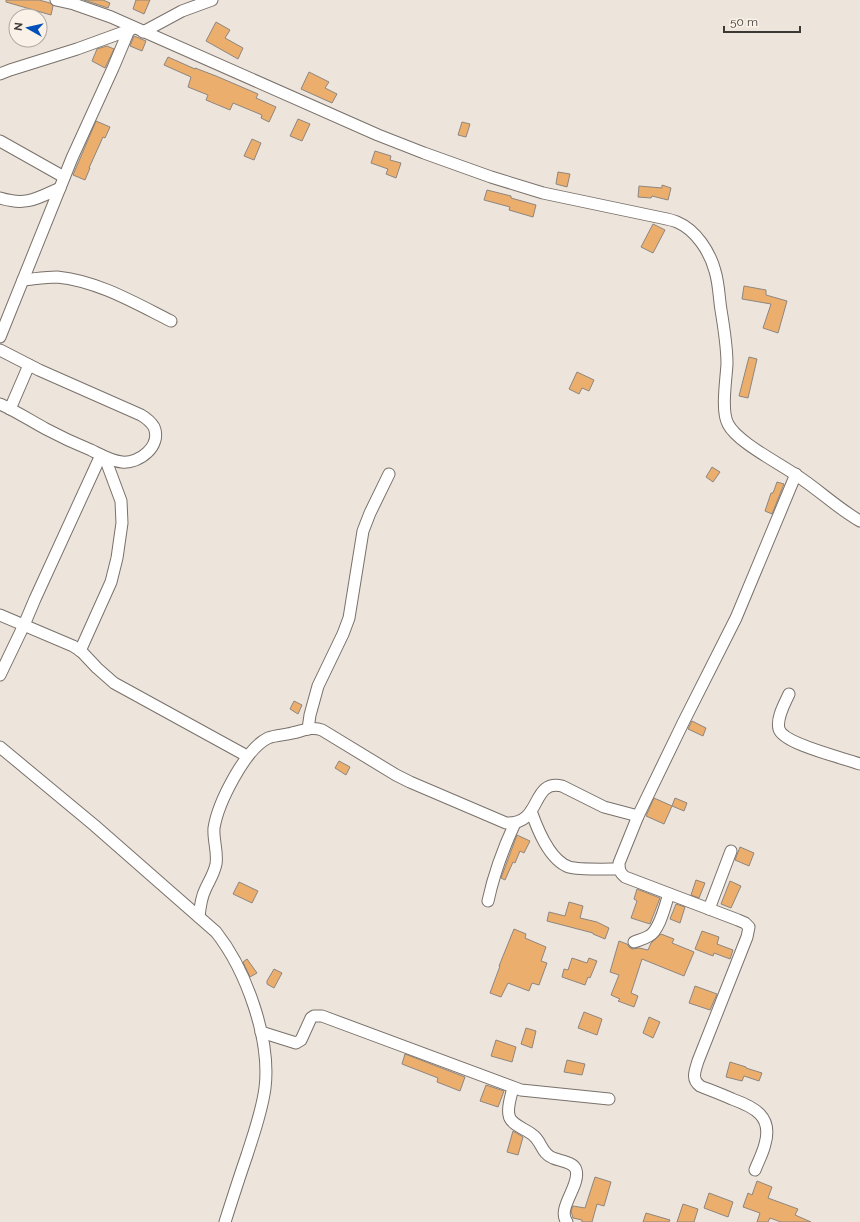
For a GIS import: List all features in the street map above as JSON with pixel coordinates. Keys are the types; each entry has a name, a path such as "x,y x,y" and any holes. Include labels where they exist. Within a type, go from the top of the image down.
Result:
{"street":[{"path":"56,0 91,10 378,136 491,177 543,194 662,218 677,222 688,229 699,240 708,254 715,271 725,334 727,361 724,406 725,417 729,426 736,434 753,447 796,474 860,521"},
{"path":"0,74 135,30 212,0"},
{"path":"0,336 62,182 113,68 135,30"},
{"path":"0,141 62,182"},
{"path":"0,198 13,202 25,202 37,198 62,182"},
{"path":"23,280 56,277 90,284 125,298 171,321"},
{"path":"0,350 29,365 141,415 148,420 156,432 153,446 144,456 133,461 124,462 103,456 46,429 0,404"},
{"path":"10,409 29,365"},
{"path":"0,676 103,456"},
{"path":"80,651 111,582 118,558 121,530 121,501 103,456"},
{"path":"308,729 310,715 318,686 349,618 363,530 370,512 389,474"},
{"path":"755,1170 766,1144 766,1126 762,1116 754,1108 742,1102 700,1086 694,1079 698,1061 749,931 749,927 744,923 625,877 621,874 619,869 622,855 638,816 736,618 796,474"},
{"path":"0,615 73,646 114,683 247,756"},
{"path":"789,694 781,711 778,722 781,734 799,744 860,764"},
{"path":"199,917 202,898 216,865 214,827 223,801 247,756 257,745 268,738 308,729 316,728 322,730 389,771 410,782 506,823 522,821 531,811 544,789 549,785 554,784 562,786 604,807 638,816"},
{"path":"0,746 216,932 226,944 238,966 246,984 262,1032 265,1063 265,1086 262,1107 225,1222"},
{"path":"531,811 547,846 562,863 569,867 619,869"},
{"path":"488,901 497,865 515,823"},
{"path":"709,909 731,851"},
{"path":"634,942 650,936 654,932 669,894"},
{"path":"262,1032 296,1043 301,1040 311,1018 314,1016 322,1016 486,1076 513,1088 546,1093 609,1099"},
{"path":"513,1088 509,1109 510,1119 534,1136 539,1141 545,1154 573,1165 576,1168 576,1176 564,1210 564,1217 567,1222"}],"building":[{"path":"6,0 39,0 50,3 53,6 51,15 48,14 48,8 27,8 6,2"},
{"path":"84,0 103,0 110,3 108,8"},
{"path":"136,0 150,0 144,14 133,9"},
{"path":"216,22 230,30 225,38 243,48 238,59 206,41"},
{"path":"134,36 146,41 142,51 130,46"},
{"path":"107,46 114,49 105,68 92,61 97,49"},
{"path":"168,57 258,94 256,98 276,107 269,122 261,118 262,115 233,103 230,110 206,100 208,95 188,87 191,77 164,65"},
{"path":"309,72 329,82 325,88 337,94 332,103 301,89"},
{"path":"298,119 310,124 302,141 290,136"},
{"path":"96,121 110,127 105,138 103,137 85,180 73,175"},
{"path":"462,122 470,124 466,137 458,135"},
{"path":"252,139 261,143 254,160 244,156"},
{"path":"375,151 391,156 390,160 401,163 396,178 386,174 388,169 371,163"},
{"path":"558,172 570,174 567,187 556,184"},
{"path":"662,185 671,188 668,200 652,196 651,198 638,197 639,186 662,188"},
{"path":"487,190 511,196 511,198 536,205 533,217 509,210 510,207 484,200"},
{"path":"653,224 665,230 653,253 641,247"},
{"path":"744,286 766,290 766,295 787,301 778,333 763,328 771,304 742,299"},
{"path":"749,357 757,359 748,398 739,396"},
{"path":"577,372 594,380 589,391 582,388 579,394 569,389"},
{"path":"712,467 720,472 713,482 706,477"},
{"path":"777,482 784,484 772,514 765,511 771,493 773,493"},
{"path":"294,701 302,705 298,714 290,709"},
{"path":"692,721 706,728 703,736 688,729"},
{"path":"339,761 350,767 346,775 335,768"},
{"path":"654,798 672,806 664,824 646,816"},
{"path":"675,798 687,803 684,811 672,806"},
{"path":"517,835 530,841 524,853 520,851 505,880 501,878"},
{"path":"740,847 754,853 749,866 735,860"},
{"path":"696,880 705,883 699,898 691,895"},
{"path":"730,881 741,886 731,908 721,904"},
{"path":"239,882 258,891 252,903 233,894"},
{"path":"637,889 660,898 650,924 631,918 637,901 634,899"},
{"path":"569,902 583,906 580,918 597,922 609,928 605,939 593,933 547,921 549,912 565,916"},
{"path":"676,904 685,907 680,923 670,919"},
{"path":"514,929 526,934 525,938 546,947 541,961 547,963 539,985 532,983 529,991 508,983 501,997 490,993"},
{"path":"702,931 719,937 717,944 733,950 730,959 714,953 713,956 695,949"},
{"path":"661,934 674,939 672,943 694,952 684,976 642,959 631,993 638,996 634,1007 618,1001 620,999 611,995 619,975 610,972 619,941 627,944 632,949 639,948 648,950 651,943"},
{"path":"572,958 587,963 589,958 597,961 590,978 588,977 585,985 562,977 564,969 568,970"},
{"path":"247,959 257,973 250,977 243,962"},
{"path":"274,969 282,973 274,988 267,984 267,981"},
{"path":"695,986 717,994 710,1010 689,1003"},
{"path":"584,1012 602,1019 597,1035 578,1028"},
{"path":"649,1017 660,1022 653,1038 643,1033"},
{"path":"526,1028 536,1031 532,1048 521,1044"},
{"path":"496,1040 516,1047 512,1062 491,1056"},
{"path":"405,1054 465,1077 460,1091 437,1082 438,1078 402,1064"},
{"path":"567,1060 585,1064 582,1075 564,1072"},
{"path":"730,1062 762,1073 759,1081 744,1076 742,1081 726,1077"},
{"path":"486,1085 504,1091 498,1107 480,1101"},
{"path":"513,1131 523,1137 518,1155 507,1152"},
{"path":"595,1177 611,1182 604,1206 597,1204 592,1222 582,1222 582,1220 573,1218 571,1211 573,1206 585,1208"},
{"path":"757,1181 772,1187 768,1198 798,1209 795,1215 811,1222 781,1222 770,1218 768,1222 757,1222 760,1213 743,1207 748,1193 752,1195"},
{"path":"709,1193 733,1202 728,1217 704,1208"},
{"path":"683,1204 698,1209 694,1222 677,1222"},
{"path":"646,1213 670,1220 669,1222 643,1222"}]}
